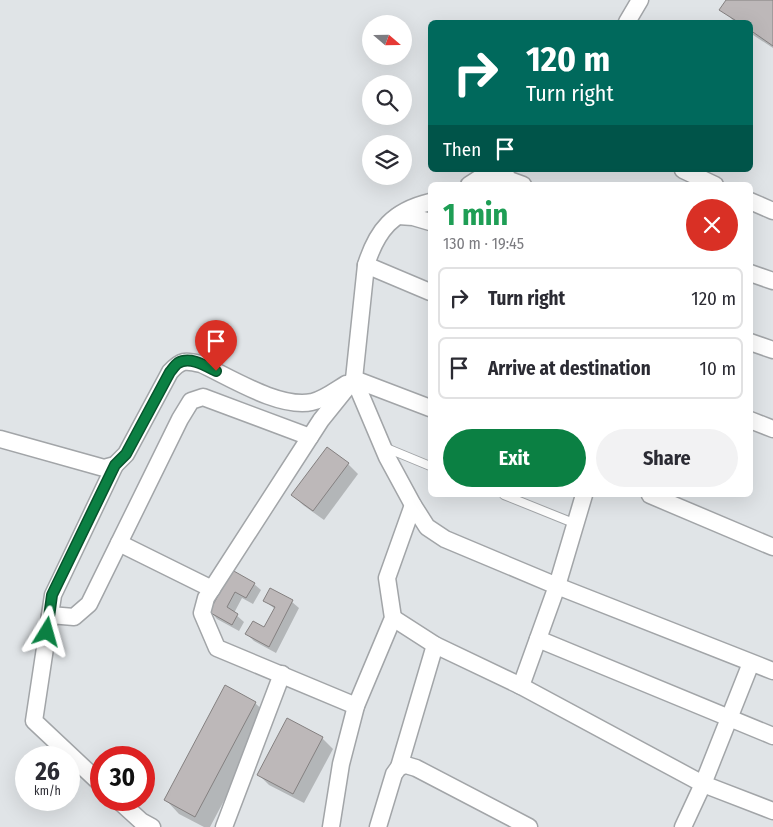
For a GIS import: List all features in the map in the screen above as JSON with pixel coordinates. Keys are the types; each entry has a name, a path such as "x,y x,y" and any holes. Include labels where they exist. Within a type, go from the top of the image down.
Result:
{"street":[{"path":"628,20 640,0"},
{"path":"687,172 705,180"},
{"path":"474,182 483,176 505,174 518,182"},
{"path":"428,202 420,204 398,216 387,224 378,236 366,265 354,379 382,447 413,506 428,526 445,539 557,586 773,671"},
{"path":"753,202 773,211"},
{"path":"398,216 413,217 428,221"},
{"path":"366,265 428,291"},
{"path":"753,274 773,281"},
{"path":"753,343 773,350"},
{"path":"90,774 34,721 52,595 115,465 126,454 170,372 178,363 188,361 201,364 279,401 296,404 314,402 354,379"},
{"path":"354,379 428,407"},
{"path":"354,379 321,420 206,598 202,613 217,648 356,706"},
{"path":"50,615 74,617 89,604 180,419 192,402 203,397 310,437"},
{"path":"753,421 773,429"},
{"path":"0,439 104,468 115,465"},
{"path":"519,685 521,686 557,586 583,497"},
{"path":"655,497 773,547"},
{"path":"331,827 340,764 356,706 392,618 387,578 413,506"},
{"path":"119,543 212,589"},
{"path":"392,618 434,645 519,685 703,784 773,811"},
{"path":"538,639 773,736"},
{"path":"378,827 394,774 399,767 434,645"},
{"path":"683,827 703,784 751,663"},
{"path":"224,827 282,674"},
{"path":"399,767 406,765 416,768 529,827"},
{"path":"130,811 141,821 152,827"}],"lane":[{"path":"382,447 428,465"},
{"path":"509,497 576,524"}],"building":[{"path":"726,0 773,0 773,46 753,32 753,20 735,20 719,10"},
{"path":"327,447 349,463 313,511 291,495"},
{"path":"232,570 255,583 246,598 235,592 227,607 238,614 232,625 209,612"},
{"path":"270,588 293,600 269,647 245,634 253,621 264,627 275,607 263,601"},
{"path":"225,685 256,702 195,817 164,800"},
{"path":"287,718 323,737 293,794 257,775"}],"route":[{"path":"47,632 52,595 115,465 126,454 170,372 178,363 188,361 201,364 216,371"}]}
